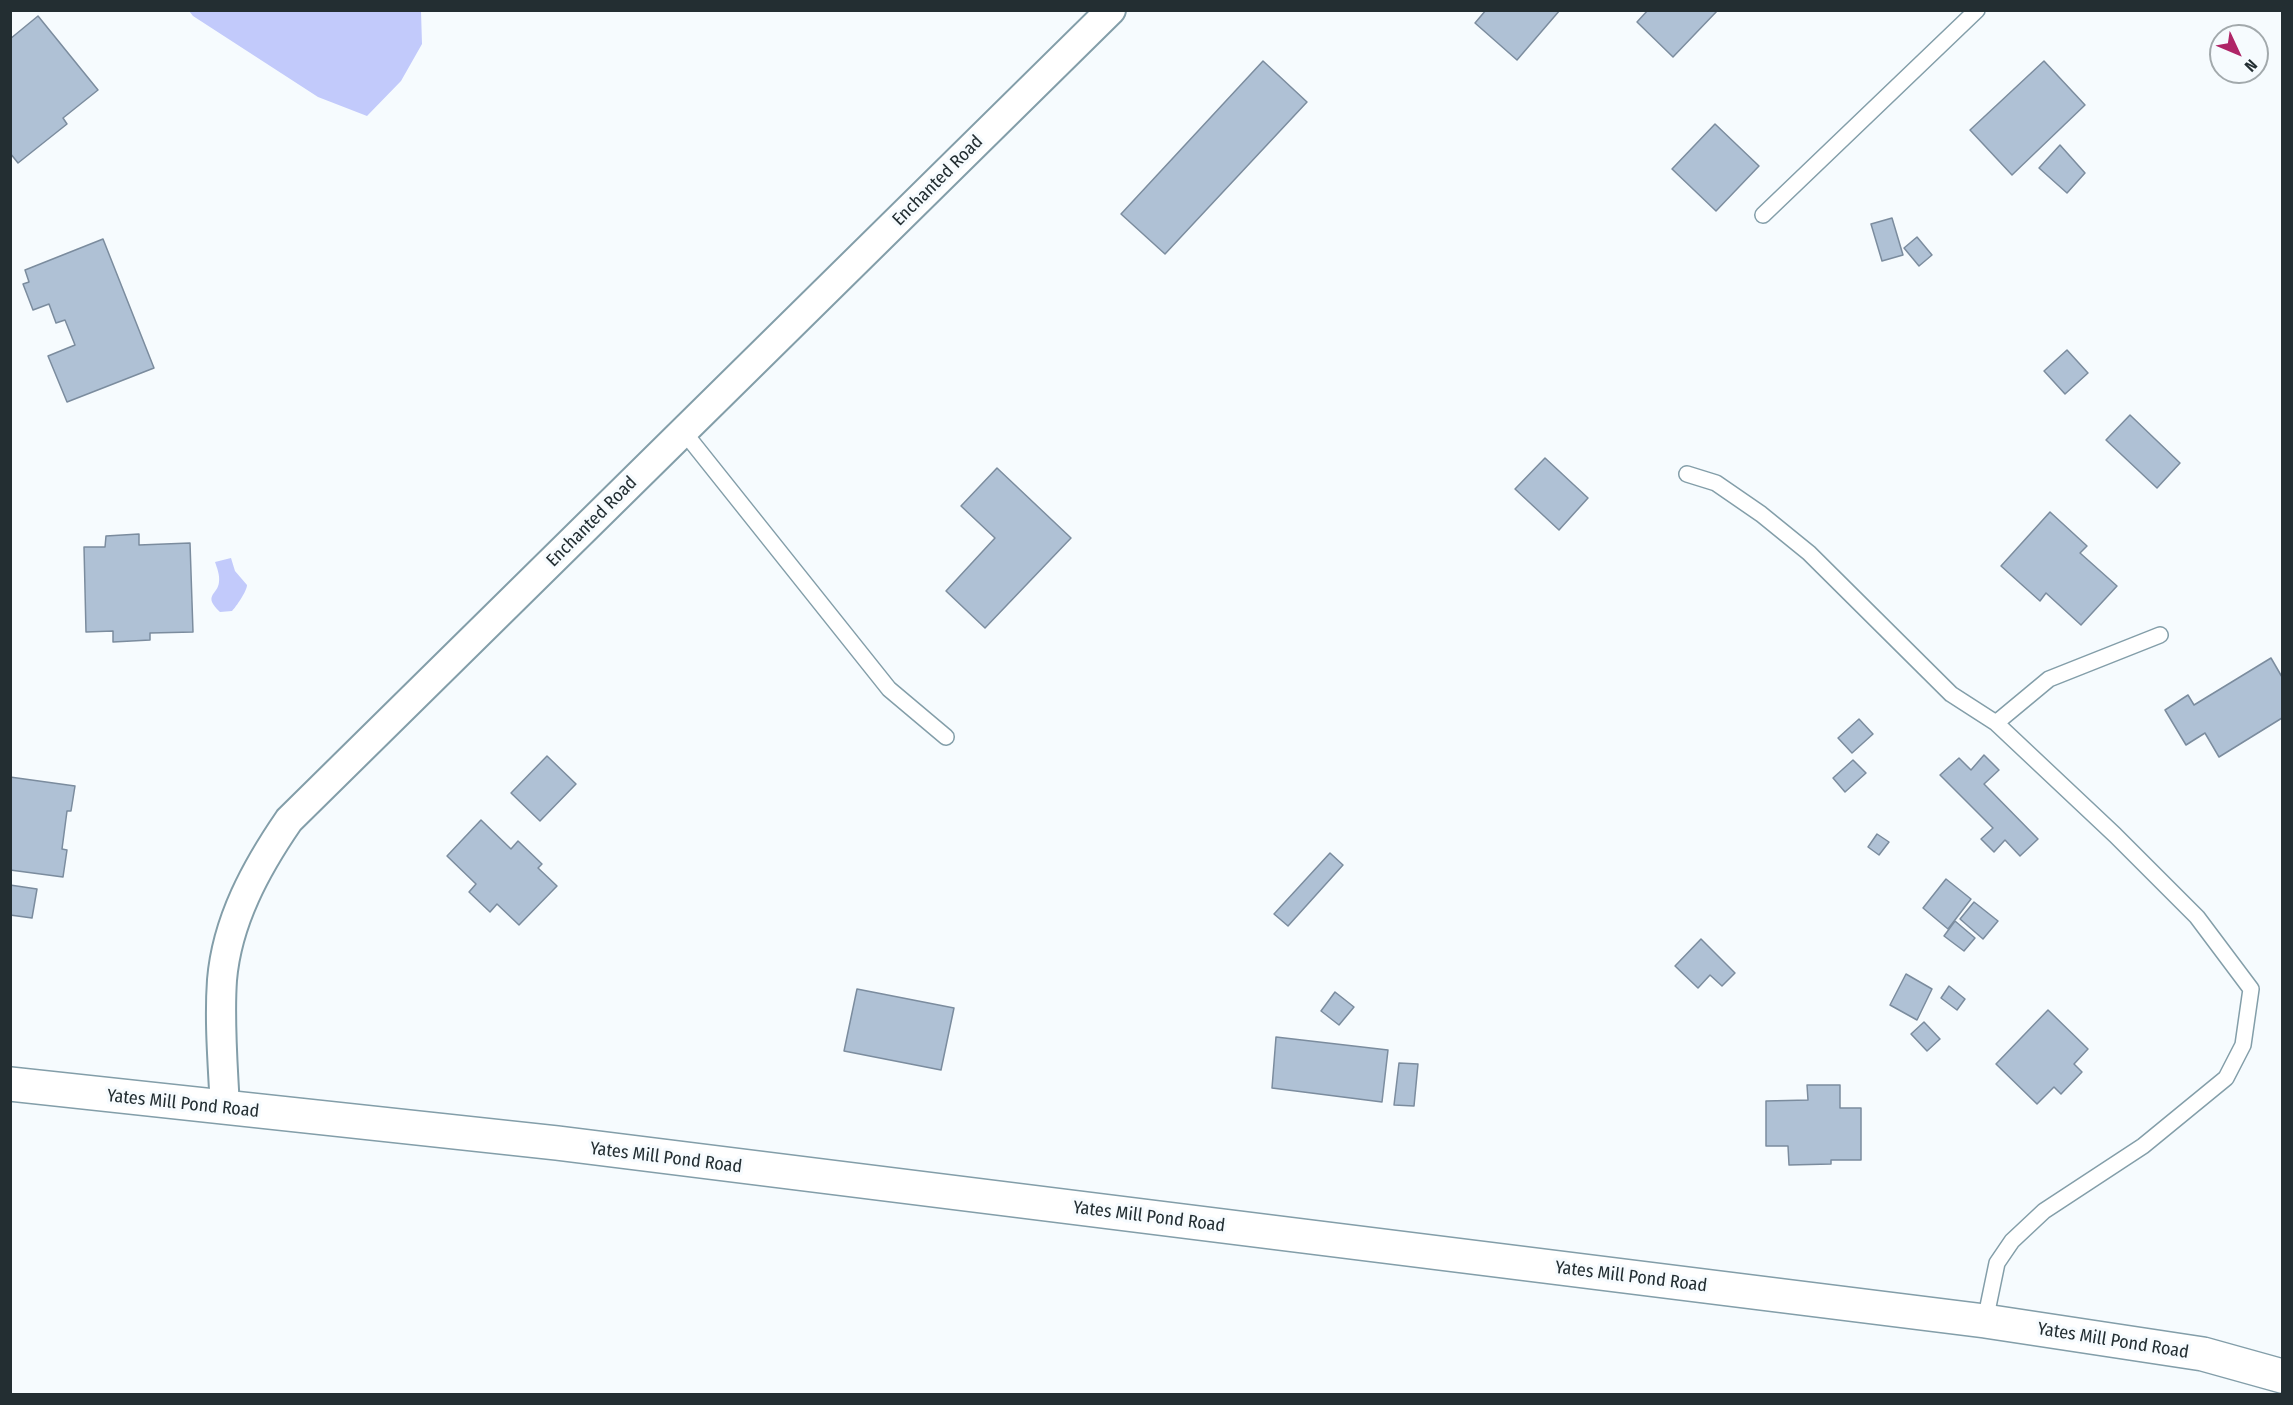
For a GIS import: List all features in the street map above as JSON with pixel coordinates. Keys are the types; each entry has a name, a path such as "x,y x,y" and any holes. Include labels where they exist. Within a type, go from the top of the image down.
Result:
{"street":[{"name":"Enchanted Road","path":"225,1109 221,1020 223,977 231,935 245,894 265,856 290,820 1111,10"},
{"name":"Yates Mill Pond Road","path":"10,1084 557,1143 1985,1321 2203,1354 2283,1376"}],"lane":[{"path":"1763,215 1977,10"},
{"path":"684,432 889,689 946,737"},
{"path":"1687,474 1716,483 1761,514 1793,540 1867,609 1951,694 1996,723 2197,917 2251,989 2243,1046 2226,1078 2143,1146 2044,1211 2012,1241 1997,1263 1985,1321"},
{"path":"1996,723 2049,679 2160,635"}],"water":[{"path":"189,11 421,11 422,44 401,81 367,116 318,97 193,16"},
{"path":"231,558 235,571 247,588 232,611 220,612 212,602 212,596 219,582 215,562"}],"building":[{"path":"1486,10 1560,10 1517,60 1475,23"},
{"path":"1648,10 1718,10 1673,57 1637,22"},
{"path":"38,16 98,90 63,118 67,124 18,163 10,153 10,39"},
{"path":"1263,61 1307,102 1165,254 1121,214"},
{"path":"2044,61 2085,105 2012,175 1970,130"},
{"path":"1715,124 1759,166 1716,211 1672,169"},
{"path":"2060,145 2085,173 2067,193 2039,168"},
{"path":"1892,218 1903,255 1882,261 1871,224"},
{"path":"1917,237 1932,255 1919,266 1904,248"},
{"path":"103,239 154,368 67,402 48,356 75,345 65,320 56,323 49,304 33,310 23,284 29,282 25,270"},
{"path":"2067,350 2088,373 2065,394 2044,371"},
{"path":"2130,415 2180,463 2157,488 2106,440"},
{"path":"1545,458 1588,498 1559,530 1515,489"},
{"path":"997,468 1071,538 985,628 946,591 995,538 961,506"},
{"path":"2050,512 2087,546 2080,553 2117,586 2081,625 2046,593 2040,601 2001,566"},
{"path":"139,534 139,545 190,543 193,632 150,633 150,640 113,642 113,631 86,632 84,547 105,547 106,536"},
{"path":"2271,658 2282,677 2282,718 2219,757 2205,733 2186,745 2165,710 2188,695 2194,705"},
{"path":"1859,719 1873,734 1852,753 1838,738"},
{"path":"1984,755 1999,770 1984,784 2038,839 2020,856 2005,840 1994,852 1981,839 1993,828 1940,775 1959,758 1971,770"},
{"path":"547,756 576,784 540,821 511,793"},
{"path":"1853,760 1866,773 1845,792 1833,778"},
{"path":"10,777 75,786 71,811 67,811 62,849 67,850 63,877 10,870"},
{"path":"481,820 511,849 518,841 542,864 538,868 557,886 519,925 497,904 490,912 469,892 476,884 447,856"},
{"path":"1877,834 1889,842 1879,855 1868,847"},
{"path":"1330,853 1343,865 1288,926 1274,914"},
{"path":"1946,879 1971,899 1948,929 1923,908"},
{"path":"10,885 37,889 32,918 10,915"},
{"path":"1974,902 1998,921 1983,939 1960,919"},
{"path":"1955,921 1975,938 1964,951 1944,936"},
{"path":"1701,939 1735,973 1722,986 1710,975 1698,988 1675,966"},
{"path":"1906,974 1932,989 1917,1020 1890,1005"},
{"path":"1949,986 1965,999 1957,1010 1941,998"},
{"path":"857,989 954,1008 941,1070 844,1051"},
{"path":"1335,992 1354,1007 1339,1025 1321,1011"},
{"path":"2048,1010 2088,1049 2074,1064 2082,1072 2061,1094 2054,1087 2037,1104 1996,1064"},
{"path":"1924,1022 1940,1039 1927,1051 1911,1034"},
{"path":"1276,1037 1388,1050 1382,1102 1272,1088"},
{"path":"1399,1063 1418,1064 1414,1106 1394,1105"},
{"path":"1807,1085 1840,1085 1840,1108 1861,1108 1861,1160 1831,1160 1831,1164 1789,1165 1788,1146 1766,1146 1766,1101 1808,1100"}]}
